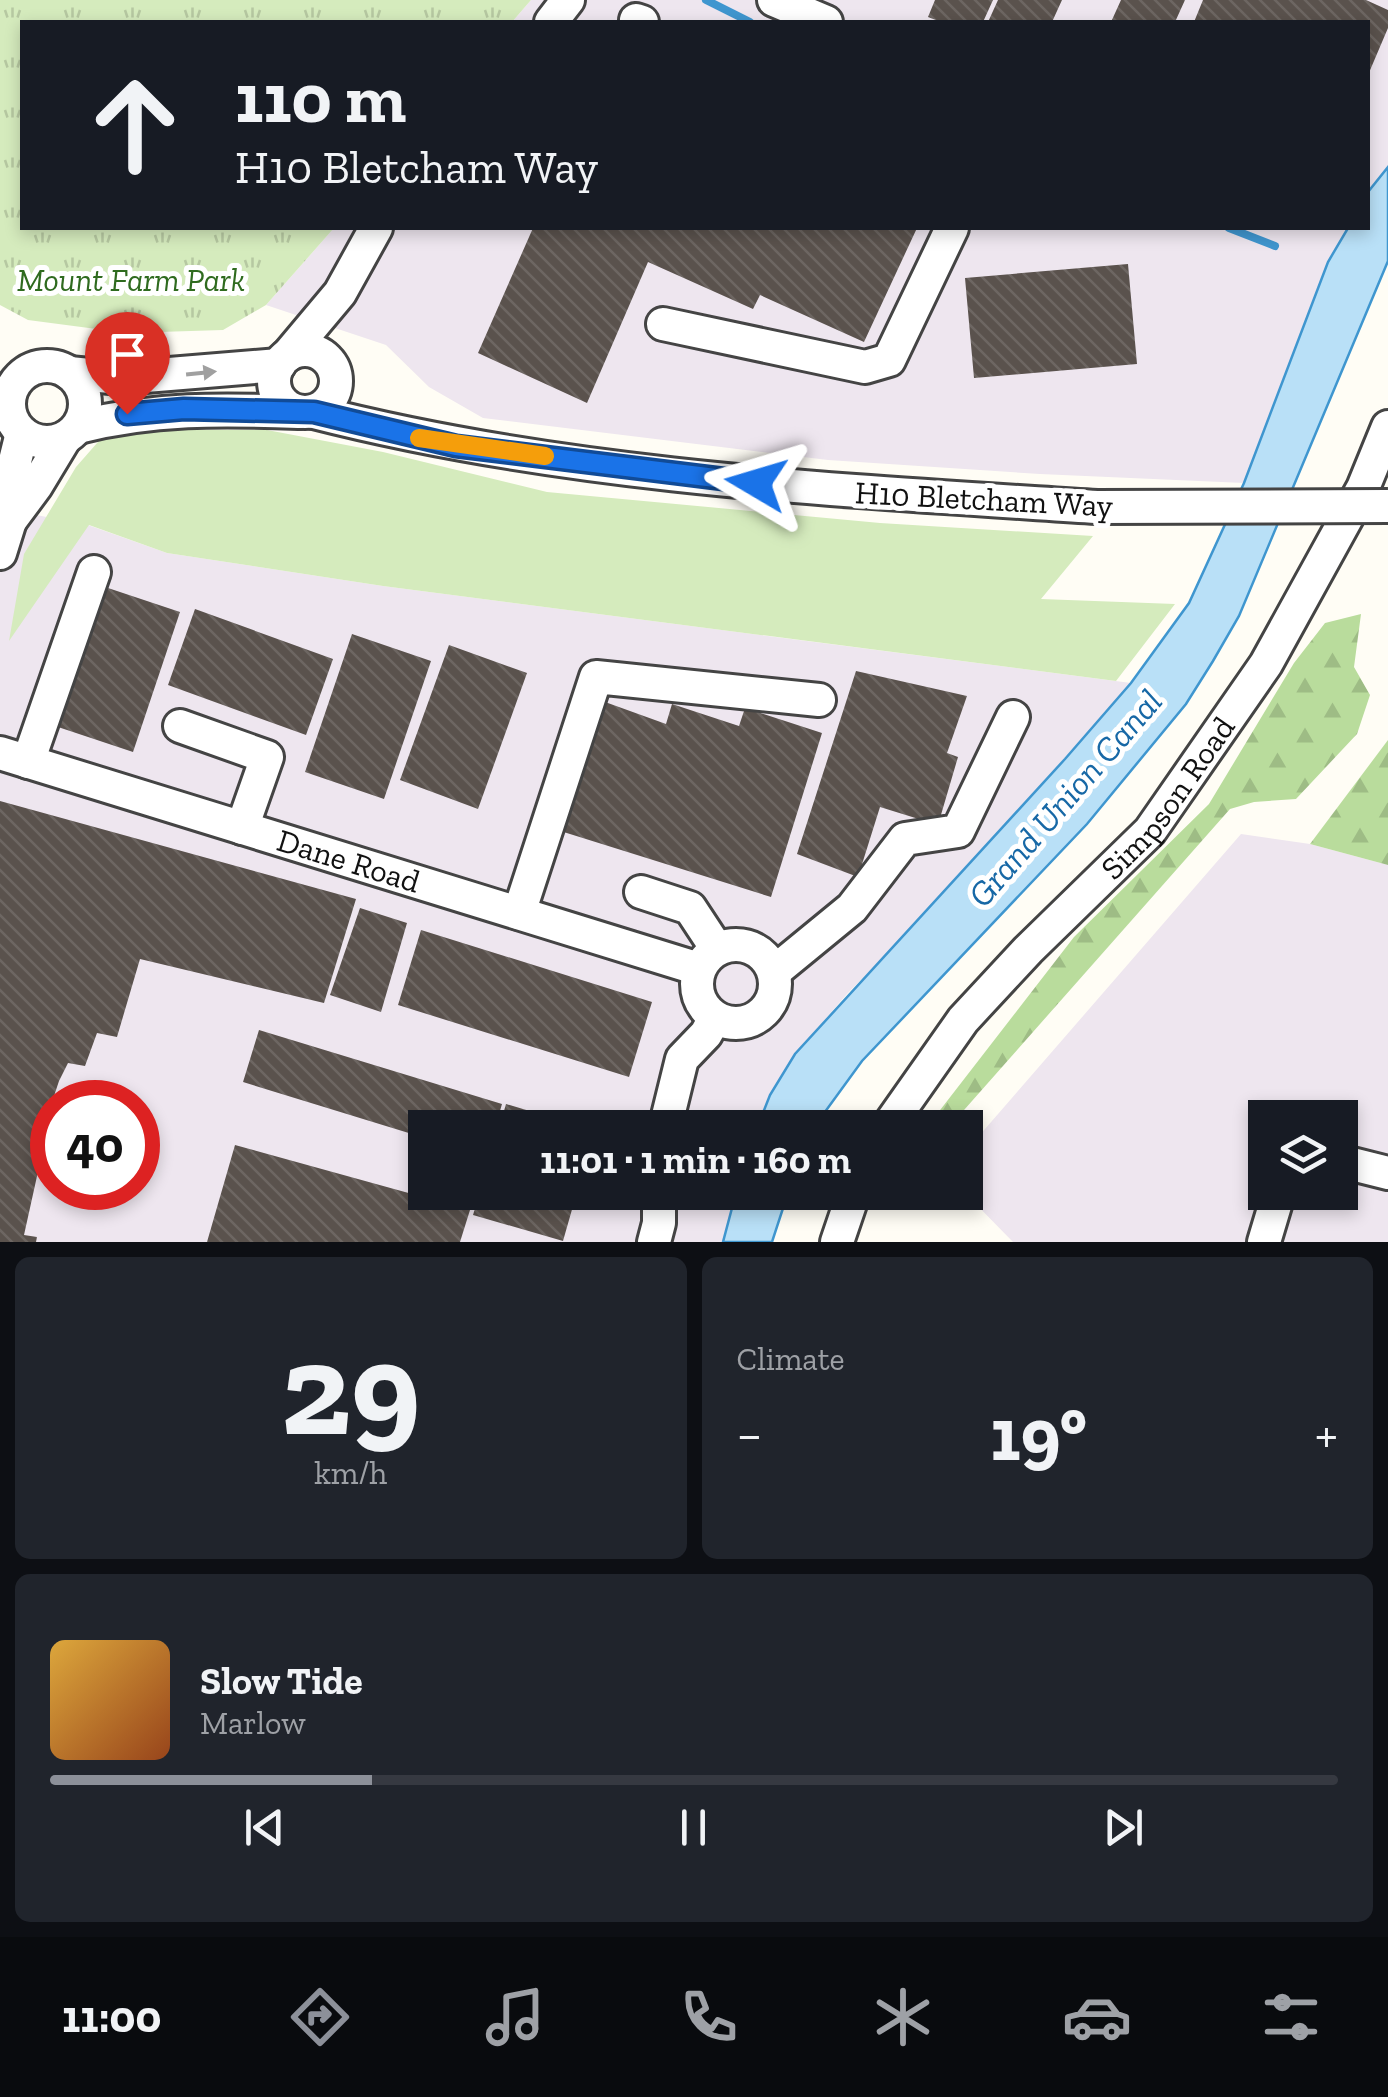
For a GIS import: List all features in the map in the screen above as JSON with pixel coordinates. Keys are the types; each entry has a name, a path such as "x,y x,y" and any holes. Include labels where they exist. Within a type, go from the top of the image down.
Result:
{"street":[{"path":"552,20 568,0"},
{"path":"774,0 821,20"},
{"path":"320,393 290,408 276,394 275,374 340,294 375,230"},
{"path":"664,324 865,368 889,360 951,230"},
{"path":"320,393 340,294"},
{"path":"0,358 32,368 45,366 69,373 121,378 283,360 296,351 314,351 320,393"},
{"path":"0,553 10,520 10,391 32,368"},
{"path":"10,520 83,416 83,392 69,373"},
{"path":"10,416 42,442 127,414 320,393"},
{"name":"H10 Bletcham Way","path":"320,393 405,435 456,446 793,488 1096,507 1388,506"},
{"name":"Simpson Road","path":"900,1110 963,1020 1028,950 1150,831 1266,664 1362,488 1388,427"},
{"path":"14,758 94,572"},
{"path":"519,913 596,677 819,700"},
{"path":"641,892 690,908 708,959 696,990 706,1011 728,1023 754,1019 773,999 774,972 852,908 904,839 958,831 1013,718"},
{"path":"180,726 267,757 242,828"},
{"name":"Dane Road","path":"14,758 519,913 708,959 744,945 757,950 774,972"},
{"path":"669,1110 682,1059 706,1034 715,1018"},
{"path":"1358,1165 1388,1173"},
{"path":"654,1242 659,1210"},
{"path":"837,1242 848,1210"},
{"path":"1264,1242 1274,1210"}],"shaded area":[{"path":"531,0 1388,0 1388,167 1370,190 1370,20 514,20"},
{"path":"332,230 1347,230 1328,262 1244,483 828,460 483,418 429,387 386,345 266,305"},
{"path":"0,508 88,525 167,553 383,586 1131,683 937,902 795,1054 764,1110 408,1110 408,1210 731,1210 723,1242 0,1242"},
{"path":"1241,834 1310,844 1388,865 1388,1242 1013,1242 982,1210 983,1131"}],"green space":[{"name":"Mount Farm Park","path":"0,0 531,0 514,20 20,20 20,230 332,230 266,305 223,330 127,333 28,320 0,305"},
{"path":"267,430 383,452 547,492 880,523 1093,536 1041,599 1175,604 1116,681 383,586 167,553 89,525 9,641 24,554 76,467 105,434"},
{"path":"1361,614 1354,667 1370,695 1357,734 1296,799 1254,802 1230,809 964,1110 940,1110 1074,937 1209,804 1294,663 1325,623"},
{"path":"1388,740 1388,865 1310,844"}],"water":[{"name":"Grand Union Canal","path":"1388,167 1388,261 1239,616 1186,704 1087,824 862,1061 826,1110 764,1110 795,1054 1065,759 1131,683 1189,603 1244,483 1328,262 1347,230 1370,230 1370,190"},
{"path":"731,1210 782,1210 772,1242 723,1242"}],"building":[{"path":"935,0 993,0 984,20 928,17"},
{"path":"998,0 1062,0 1053,20 989,20"},
{"path":"1121,0 1185,0 1176,20 1112,20"},
{"path":"1203,0 1366,0 1388,10 1388,28 1370,70 1370,20 1195,20"},
{"path":"532,230 916,230 864,342 760,295 753,309 648,262 587,403 478,353"},
{"path":"1128,264 1137,364 974,378 965,278"},
{"path":"102,586 180,612 133,752 55,726"},
{"path":"195,609 333,659 306,735 168,685"},
{"path":"352,634 431,661 384,799 305,772"},
{"path":"449,645 527,673 478,809 400,780"},
{"path":"856,671 967,696 947,753 958,757 938,825 880,807 858,877 797,854"},
{"path":"594,698 666,724 672,704 739,726 745,708 822,733 771,897 554,829"},
{"path":"0,801 356,899 324,1003 140,959 117,1037 97,1033 85,1066 68,1063 60,1080 30,1080 30,1208 24,1235 37,1237 36,1242 0,1242"},
{"path":"360,908 407,923 381,1012 330,995"},
{"path":"421,930 652,1002 629,1077 398,1005"},
{"path":"259,1030 502,1104 500,1110 408,1110 408,1133 243,1082"},
{"path":"506,1104 526,1110 504,1110"},
{"path":"235,1145 408,1193 408,1210 470,1210 460,1242 207,1242"},
{"path":"475,1210 572,1210 563,1241 473,1215"}],"waterway":[{"path":"706,0 746,20"},
{"path":"1234,230 1275,246"}],"slow traffic":[{"path":"419,438 545,456"}],"route":[{"path":"127,414 184,409 314,412 456,446 756,483"}]}
